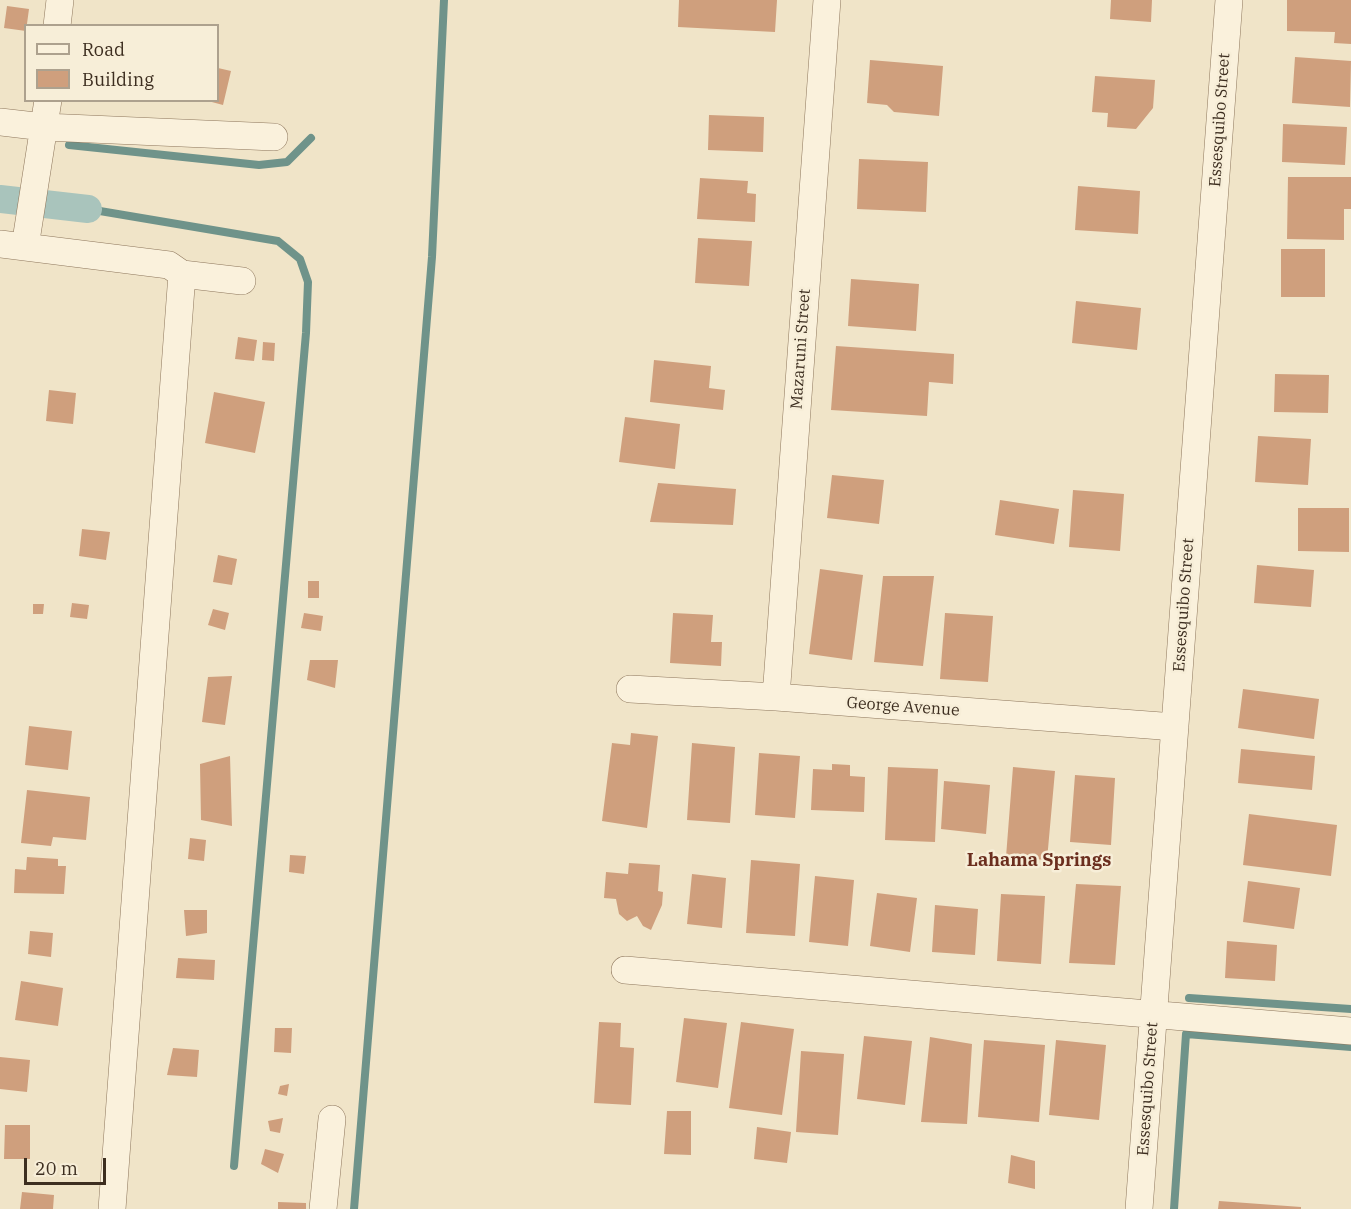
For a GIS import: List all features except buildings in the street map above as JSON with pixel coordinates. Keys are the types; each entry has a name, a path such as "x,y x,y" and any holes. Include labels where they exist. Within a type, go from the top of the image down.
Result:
{"street":[{"path":"57,24 60,0"},
{"name":"Mazaruni Street","path":"776,697 827,0"},
{"name":"Essesquibo Street","path":"1139,1209 1229,0"},
{"path":"48,102 44,127 13,246 170,265 182,274 242,281"},
{"path":"0,122 44,127 274,137"},
{"path":"112,1209 182,274"},
{"name":"George Avenue","path":"630,689 776,697 1175,727"},
{"path":"625,970 1351,1031"},
{"path":"323,1209 332,1119"}],"waterway":[{"path":"354,1209 432,257 444,0"},
{"path":"69,145 259,165 287,162 311,138"},
{"path":"0,199 88,209"},
{"path":"88,209 278,241 300,259 308,282 306,333 234,1166"},
{"path":"1189,998 1351,1009"},
{"path":"1174,1209 1186,1034 1351,1047"}],"district":[{"name":"Lahama Springs","path":"1039,861"}]}
